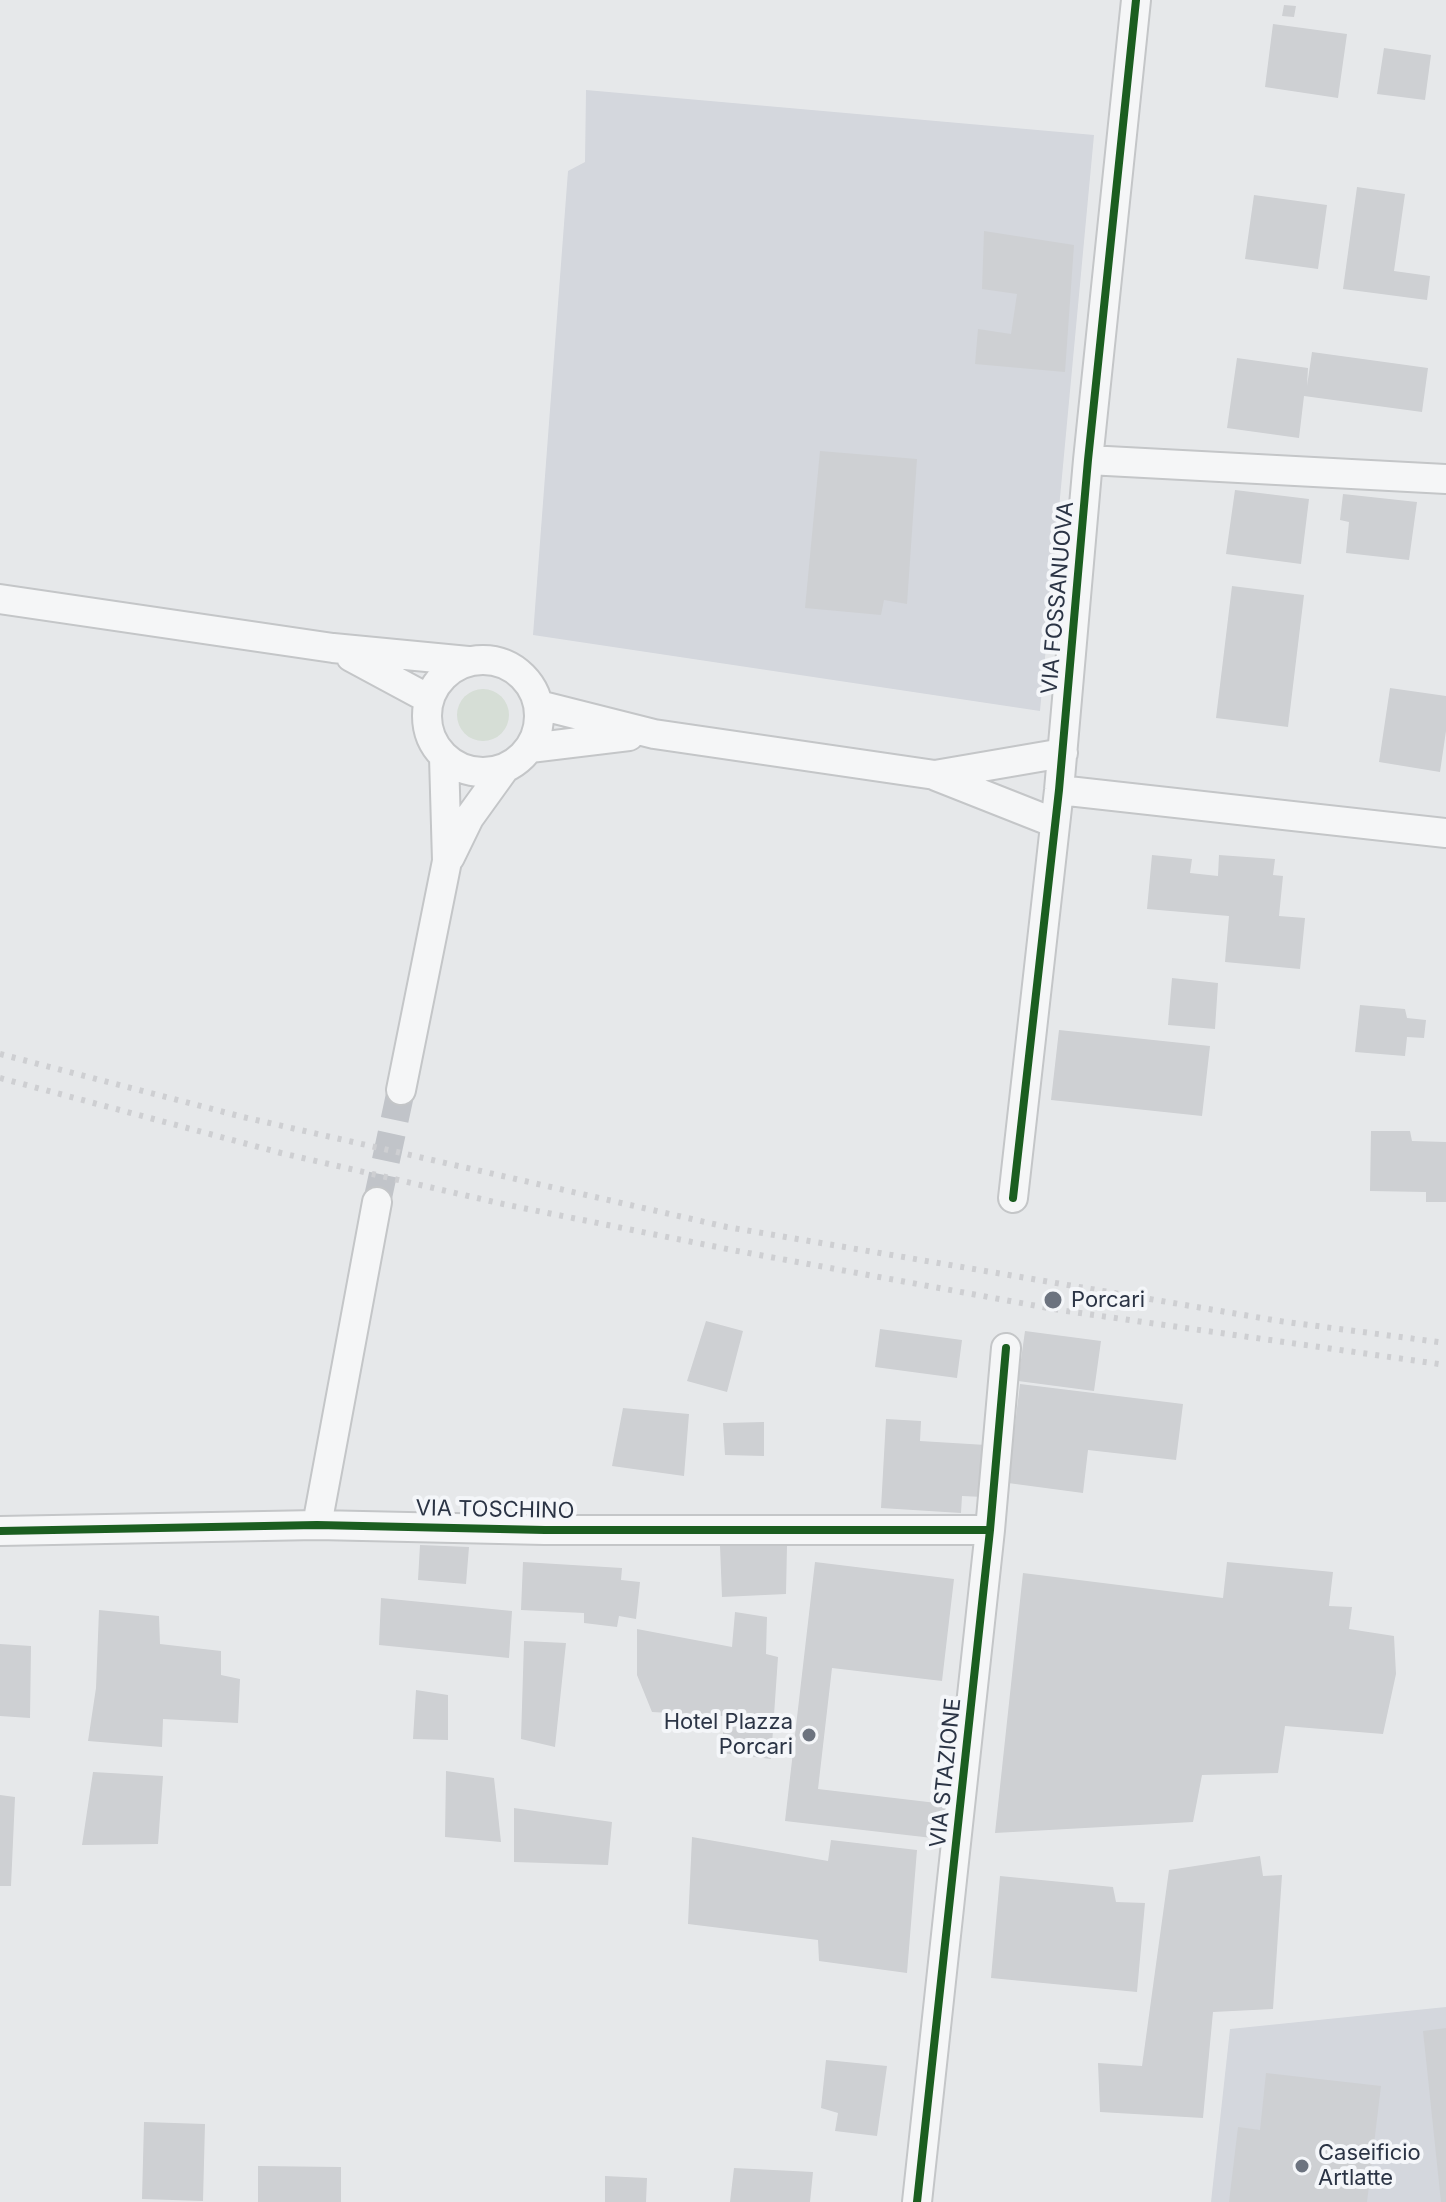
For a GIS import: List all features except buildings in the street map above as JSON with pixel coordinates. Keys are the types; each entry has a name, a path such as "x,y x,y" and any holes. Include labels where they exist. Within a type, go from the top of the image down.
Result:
{"street":[{"name":"VIA FOSSANUOVA","path":"1013,1198 1063,753 1088,460 1136,0"},
{"path":"1088,460 1446,479"},
{"path":"0,599 333,648 505,663 521,673 532,687 539,705 540,720 530,748 523,757 492,772 466,770 444,757 434,745 428,730 426,714 437,682 468,661"},
{"path":"333,648 429,699"},
{"path":"539,705 654,734 931,775 1055,823"},
{"path":"530,748 654,734"},
{"path":"931,775 1063,753"},
{"path":"401,1090 447,861 444,757"},
{"path":"447,861 469,818 505,768"},
{"path":"1059,790 1446,833"},
{"path":"317,1525 377,1202"},
{"name":"VIA STAZIONE","path":"917,2202 990,1530 1006,1348"},
{"name":"VIA TOSCHINO","path":"0,1531 317,1525 545,1530 990,1530"}],"shaded area":[{"path":"586,90 1094,135 1040,711 533,635 568,171 585,162"},
{"path":"483,689 502,696 509,715 502,734 483,741 464,734 457,715 464,696"},
{"path":"1446,2007 1446,2202 1211,2202 1230,2029"}],"tunnel":[{"path":"377,1202 401,1090"}],"railway":[{"path":"0,1054 243,1117 727,1227 1279,1321 1446,1343"},
{"path":"0,1078 281,1153 503,1204 732,1250 1059,1310 1446,1365"}],"cycle path":[{"path":"1013,1198 1059,790 1088,460 1136,0"},
{"path":"917,2202 990,1530 1006,1348"},
{"path":"0,1531 317,1525 545,1530 990,1530"}],"place":[{"name":"Porcari","path":"1053,1300"},
{"name":"Hotel Plazza Porcari","path":"809,1735"},
{"name":"Caseificio Artlatte","path":"1302,2166"}]}
